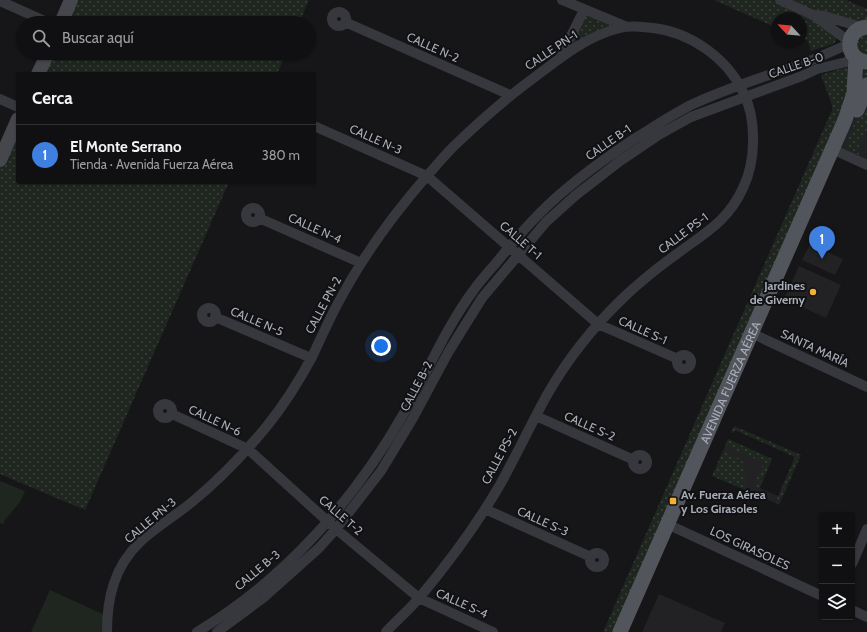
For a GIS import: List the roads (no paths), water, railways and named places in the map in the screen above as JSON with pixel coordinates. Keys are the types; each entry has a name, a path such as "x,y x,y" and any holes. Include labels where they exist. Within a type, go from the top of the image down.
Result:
{"main road":[{"path":"64,16 71,0"},
{"path":"855,52 855,32 866,27"},
{"name":"AVENIDA FUERZA AÉREA","path":"835,150 854,93 855,52"},
{"path":"39,72 45,60"},
{"name":"AVENIDA FUERZA AÉREA","path":"620,632 670,526 835,150 867,85"},
{"path":"0,160 16,124"},
{"name":"AVENIDA FUERZA AÉREA","path":"628,632 670,526"}],"street":[{"path":"562,0 624,26"},
{"path":"780,0 813,15 855,52"},
{"path":"0,1 33,16"},
{"path":"561,57 584,10"},
{"path":"813,15 824,16 866,27"},
{"name":"CALLE N-2","path":"345,22 510,95"},
{"name":"CALLE PN-1","path":"427,176 450,150 510,95 578,45 624,26 666,30 687,37 709,51 729,71 740,85 746,96"},
{"name":"CALLE B-0","path":"740,85 814,59 855,52"},
{"name":"CALLE B-0","path":"746,96 802,76 817,69 846,62 855,52"},
{"name":"CALLE B-1","path":"509,247 538,214 569,187 615,152 688,107 740,85"},
{"name":"CALLE B-1","path":"518,254 546,222 620,161 657,136 691,117 746,96"},
{"name":"CALLE PS-1","path":"598,324 622,299 650,274 720,222 734,204 745,185 750,169 753,151 751,118 746,96"},
{"path":"0,99 16,106"},
{"name":"CALLE N-3","path":"316,127 427,176"},
{"path":"835,150 867,165"},
{"path":"615,152 620,161"},
{"name":"CALLE T-1","path":"427,176 598,324"},
{"name":"CALLE PN-2","path":"248,450 289,396 311,358 336,305 361,263 406,200 427,176"},
{"name":"CALLE N-4","path":"259,218 361,263"},
{"name":"CALLE B-2","path":"328,521 372,464 404,413 439,345 473,291 509,247"},
{"name":"CALLE B-2","path":"336,529 381,471 413,418 449,351 482,298 518,254"},
{"name":"CALLE N-5","path":"215,317 311,358"},
{"name":"CALLE S-1","path":"598,324 678,359"},
{"name":"CALLE PS-2","path":"386,632 419,598 466,539 501,482 550,390 573,355 598,324"},
{"name":"SANTA MARÍA","path":"755,334 867,387"},
{"name":"CALLE N-6","path":"172,414 248,450"},
{"name":"CALLE S-2","path":"536,416 634,460"},
{"name":"CALLE T-2","path":"248,450 336,529 419,598"},
{"name":"CALLE PN-3","path":"107,632 107,616 110,595 121,567 128,555 148,536 190,504 220,478 248,450"},
{"name":"CALLE S-3","path":"485,509 591,557"},
{"name":"CALLE B-3","path":"197,632 256,590 311,541 328,521"},
{"name":"LOS GIRASOLES","path":"670,526 819,595"},
{"name":"CALLE B-3","path":"217,632 230,624 263,598 319,548 336,529"},
{"path":"855,557 867,529"},
{"name":"CALLE S-4","path":"419,598 493,632"},
{"path":"855,611 867,617"},
{"path":"224,614 230,624"}],"place":[{"name":"El Monte Serrano","path":"822,259"},
{"name":"Jardines de Giverny","path":"813,292"},
{"name":"Av. Fuerza Aérea y Los Girasoles","path":"673,501"}]}
